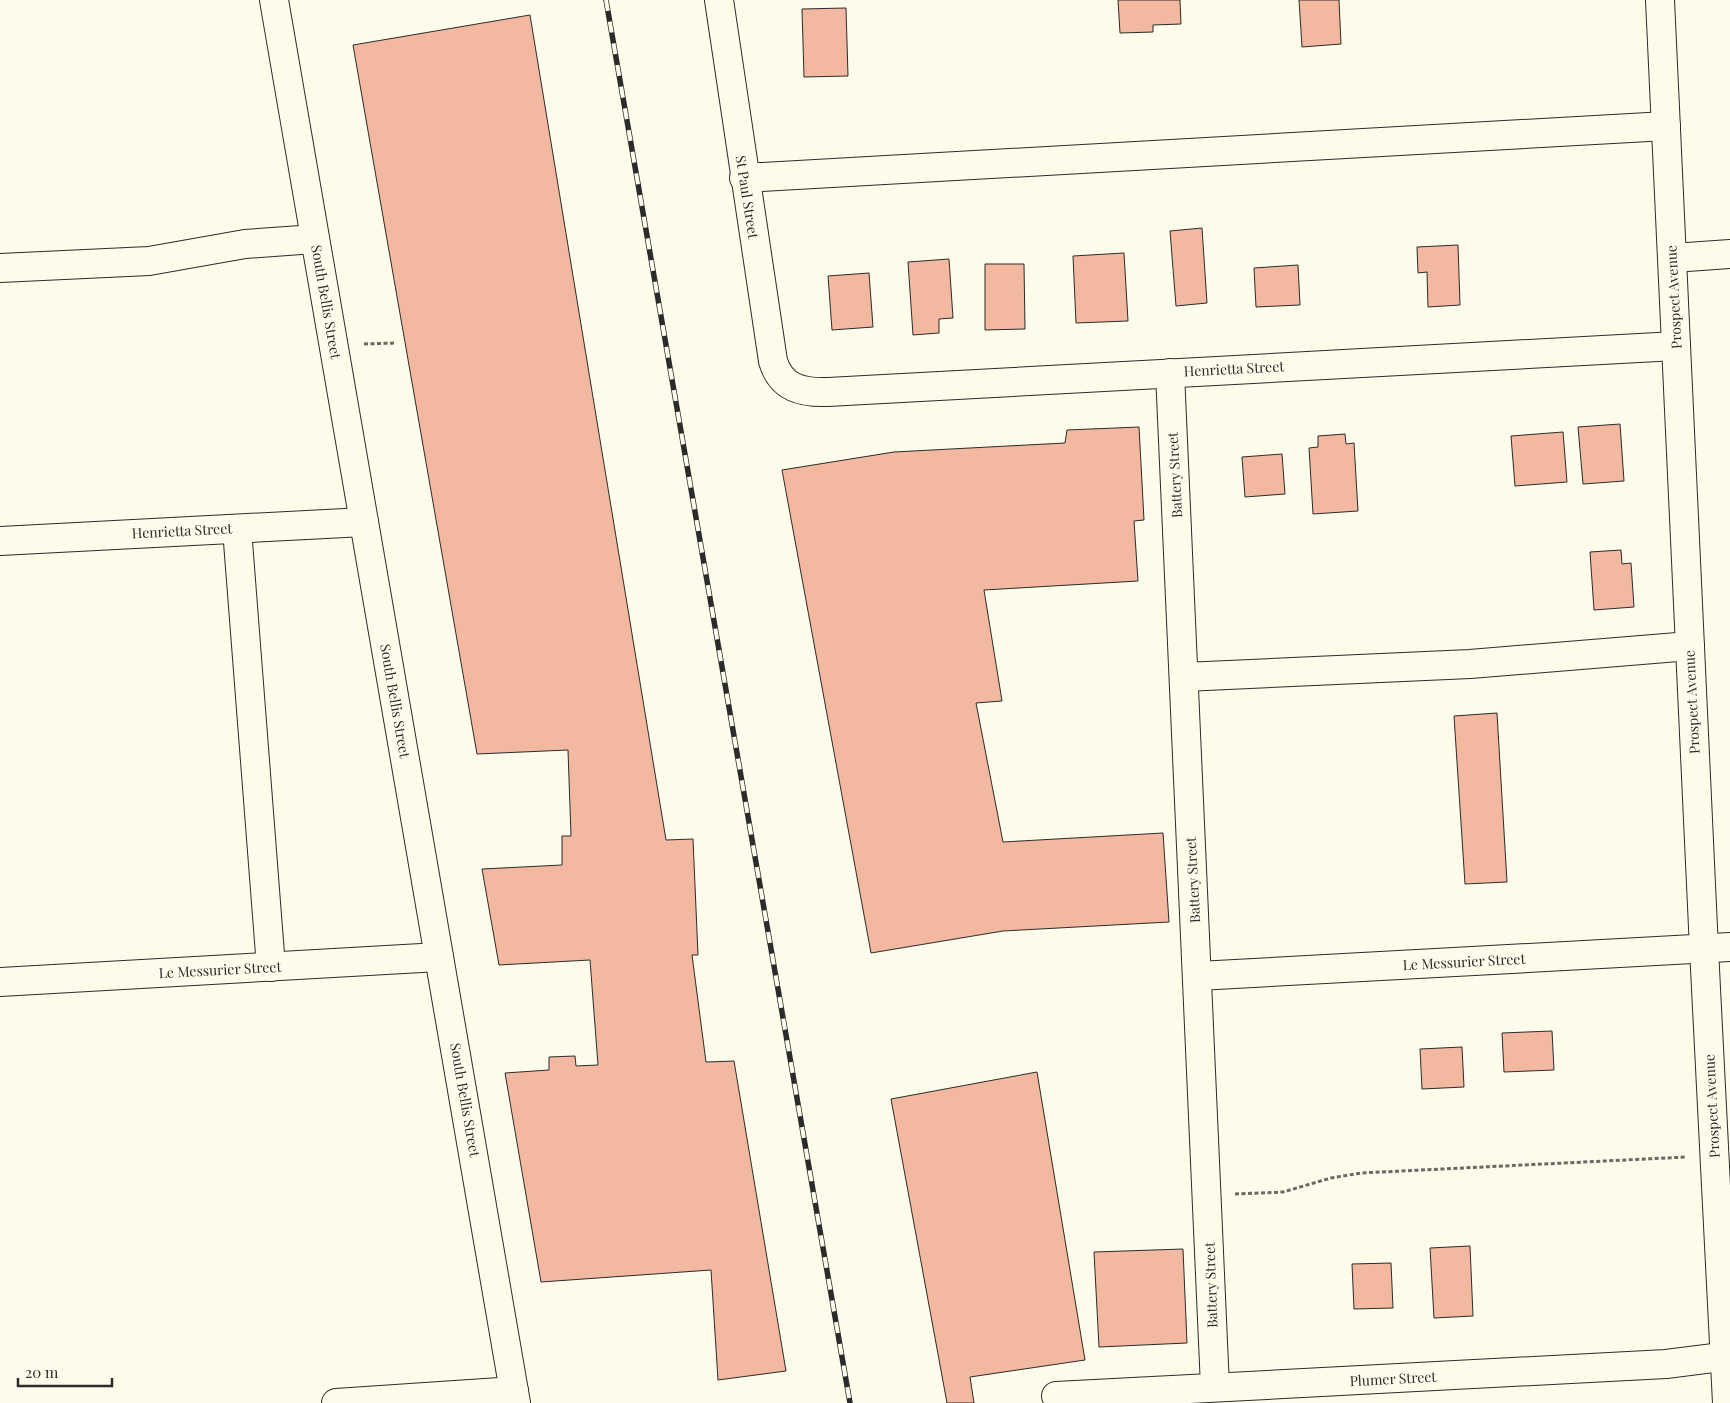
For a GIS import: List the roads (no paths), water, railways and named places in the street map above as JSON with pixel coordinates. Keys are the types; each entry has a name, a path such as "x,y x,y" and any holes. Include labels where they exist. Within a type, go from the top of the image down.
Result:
{"street":[{"name":"South Bellis Street","path":"274,0 515,1397"},
{"name":"St Paul Street","path":"718,0 773,360 778,374 792,387"},
{"name":"Prospect Avenue","path":"1660,0 1690,646 1717,948 1715,1156 1727,1356 1727,1403"},
{"path":"744,178 1666,126"},
{"path":"0,268 149,261 245,244 315,239"},
{"path":"1672,258 1730,254"},
{"name":"Henrietta Street","path":"792,387 809,392 822,392 1676,346"},
{"name":"Battery Street","path":"1170,372 1215,1388"},
{"name":"Henrietta Street","path":"0,540 364,522"},
{"path":"237,528 272,967"},
{"path":"1184,677 1470,664 1690,646"},
{"name":"Le Messurier Street","path":"1198,976 1717,948"},
{"name":"Le Messurier Street","path":"0,982 439,957"},
{"name":"Plumer Street","path":"1056,1396 1666,1364 1727,1356"},
{"path":"336,1403 515,1397"}],"railway":[{"path":"606,0 850,1403"}]}
